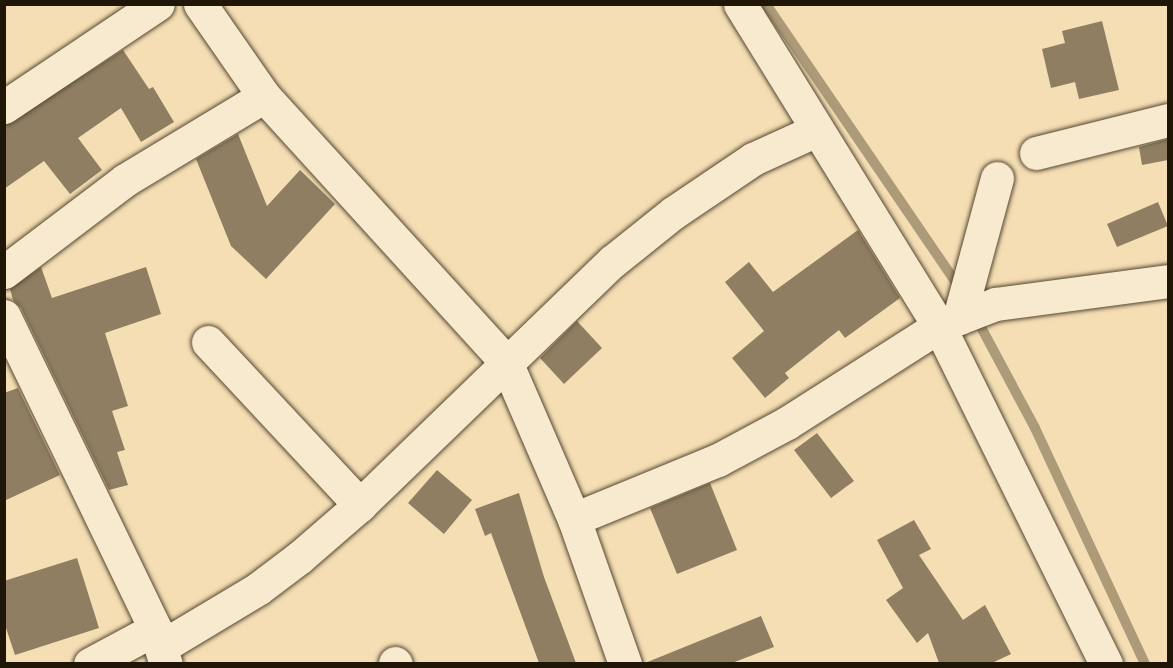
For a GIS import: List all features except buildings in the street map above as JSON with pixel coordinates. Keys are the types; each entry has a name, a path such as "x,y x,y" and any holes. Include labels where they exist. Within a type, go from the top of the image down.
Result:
{"street":[{"path":"4,107 158,4"},
{"path":"200,4 264,96 506,363 574,519 625,663"},
{"path":"740,4 817,130 949,322 1106,663"},
{"path":"4,272 125,180 264,96"},
{"path":"1036,153 1168,120"},
{"path":"90,663 161,647 258,588 360,505 613,261 673,213 753,159 817,130"},
{"path":"949,322 997,178"},
{"path":"574,519 728,455 787,423 949,322 996,304 1168,281"},
{"path":"4,316 161,647"},
{"path":"208,342 360,505"}],"waterway":[{"path":"766,4 959,287"},
{"path":"975,316 1035,428 1145,664"}]}
